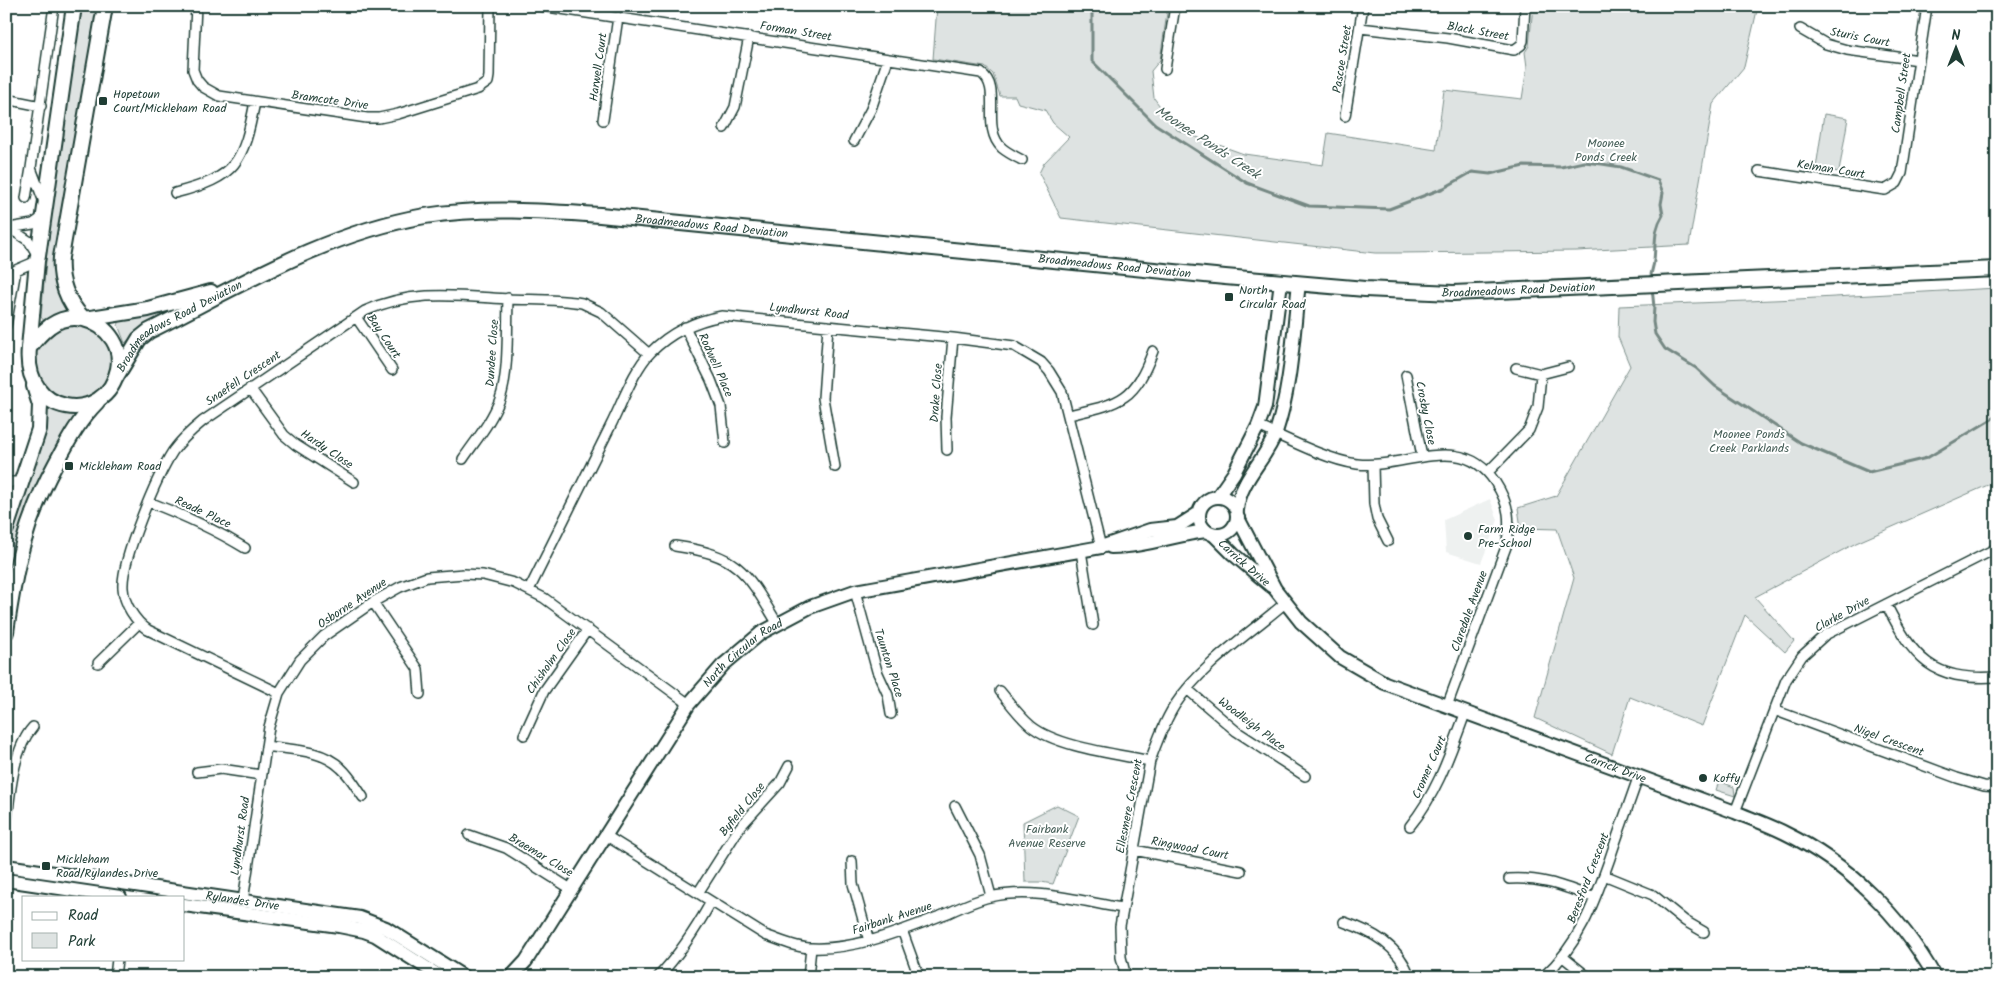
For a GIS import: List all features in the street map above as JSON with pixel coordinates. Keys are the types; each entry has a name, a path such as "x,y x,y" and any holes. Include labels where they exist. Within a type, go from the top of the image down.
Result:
{"main road":[{"path":"6,529 9,507 22,482 40,422 40,405 28,357 44,211 74,6"},
{"path":"6,632 19,554 37,500 74,429 89,410 111,388 119,365 118,352 106,331 78,313 66,291 60,267 105,6"},
{"name":"Broadmeadows Road Deviation","path":"116,377 139,339 149,331 246,281 316,248 394,223 462,212 522,210 610,216 1299,284 1453,293 1997,269"},
{"name":"Broadmeadows Road Deviation","path":"84,318 132,312 176,303 246,281"},
{"path":"29,348 49,326 59,320 84,318"},
{"path":"32,378 39,391 49,400 62,406 77,407 90,404 103,396"}],"street":[{"path":"26,198 41,106 54,6"},
{"name":"Bramcote Drive","path":"196,6 192,60 197,80 211,93 255,102 379,118 478,89 488,82 490,6"},
{"name":"Forman Street","path":"541,6 587,10 618,17 976,72 986,76 991,88 991,115 996,140 1001,147 1022,160"},
{"path":"1165,69 1175,6"},
{"name":"Pascoe Street","path":"1345,116 1363,6"},
{"name":"Black Street","path":"1360,28 1434,36 1514,50 1523,41 1525,6"},
{"name":"Campbell Street","path":"1898,183 1902,173 1927,6"},
{"name":"Harwell Court","path":"603,120 618,17"},
{"name":"Sturis Court","path":"1800,29 1833,46 1919,60"},
{"path":"724,128 735,107 749,37"},
{"path":"854,142 872,109 888,59"},
{"path":"6,99 41,106"},
{"path":"175,193 210,183 228,172 241,152 255,102"},
{"path":"7,228 33,224 44,211 31,168"},
{"name":"Kelman Court","path":"1759,171 1885,190 1898,183"},
{"path":"6,326 16,270 38,258 29,241 7,228"},
{"path":"1281,282 1265,407 1258,426 1234,474 1218,496 1207,500 1199,513 1200,523 1210,533 1227,533 1236,524 1238,498 1242,487 1263,458 1275,434 1284,403 1291,360 1299,284"},
{"name":"Snaefell Crescent","path":"279,693 157,635 139,623 124,596 123,572 128,556 166,463 182,441 203,421 365,311 386,302 416,296 571,301 592,307 601,312 649,354"},
{"name":"Dundee Close","path":"463,459 488,422 501,397 508,298"},
{"name":"Lyndhurst Road","path":"529,590 628,389 649,354 660,343 685,326 722,316 953,338 1008,345 1028,354 1050,371 1062,392 1101,547"},
{"name":"Bay Court","path":"356,317 392,370"},
{"name":"Rodwell Place","path":"685,326 711,380 721,406 725,443"},
{"path":"828,326 823,398 836,467"},
{"name":"Drake Close","path":"947,450 946,417 953,338"},
{"path":"1069,415 1108,406 1126,397 1144,375 1153,351"},
{"path":"1271,359 1291,360"},
{"path":"1516,368 1541,374 1568,367"},
{"name":"Crosby Close","path":"1406,374 1422,456"},
{"path":"1488,472 1528,430 1538,407 1541,374"},
{"name":"Hardy Close","path":"250,388 284,435 296,445 354,482"},
{"name":"Claredale Avenue","path":"1258,426 1327,455 1355,464 1394,463 1440,454 1456,455 1476,463 1488,472 1506,502 1509,515 1509,532 1506,547 1447,706"},
{"path":"1372,465 1374,504 1377,519 1388,541"},
{"path":"6,482 22,482"},
{"path":"1218,496 1230,500 1237,514"},
{"name":"Reade Place","path":"149,502 180,513 222,533 245,548"},
{"name":"North Circular Road","path":"1101,547 1150,530 1177,527 1199,513"},
{"name":"Carrick Drive","path":"1237,514 1275,589 1285,603 1301,622 1340,657 1385,683 1638,778 1736,812 1785,833 1817,850 1846,871 1875,897 1901,925 1935,977"},
{"name":"North Circular Road","path":"519,977 526,961 689,704 708,680 736,653 777,624 810,606 855,591 1101,547 1143,544 1185,534 1210,533"},
{"name":"Carrick Drive","path":"1210,533 1232,554 1275,589"},
{"path":"1232,554 1250,541"},
{"path":"675,546 710,552 736,566 752,582 777,624"},
{"name":"Clarke Drive","path":"1736,812 1786,680 1802,656 1825,635 1997,548"},
{"path":"1081,551 1094,625"},
{"name":"Osborne Avenue","path":"261,775 272,712 279,693 310,648 373,602 400,587 439,575 483,575 514,583 529,590 588,630 689,704"},
{"name":"Taunton Place","path":"855,591 877,672 888,695 891,714"},
{"path":"373,602 418,669 420,694"},
{"name":"Ellesmere Crescent","path":"1126,977 1120,943 1122,908 1150,761 1164,725 1174,706 1207,668 1285,603"},
{"path":"1886,604 1902,634 1917,654 1938,670 1961,678 1997,678"},
{"path":"98,663 139,623"},
{"name":"Chisholm Close","path":"524,734 544,691 588,630"},
{"name":"Woodleigh Place","path":"1187,689 1236,731 1305,776"},
{"path":"1000,691 1021,717 1032,727 1044,734 1059,740 1150,761"},
{"name":"Nigel Crescent","path":"1774,710 1956,778 1984,786 1997,787"},
{"name":"Cromer Court","path":"1410,826 1424,809 1435,790 1465,714"},
{"path":"6,828 21,746 33,727"},
{"path":"266,746 311,753 332,761 349,777 363,797"},
{"name":"Byfield Close","path":"698,893 740,828 780,783 789,766"},
{"path":"197,772 221,768 261,775"},
{"name":"Lyndhurst Road","path":"243,907 261,775"},
{"name":"Beresford Crescent","path":"1543,977 1563,957 1580,932 1604,875 1638,778"},
{"path":"955,806 980,855 990,896"},
{"name":"Braemar Close","path":"469,835 506,848 571,889"},
{"name":"Fairbank Avenue","path":"605,836 765,935 811,948 845,946 869,941 990,896 1049,895 1122,908"},
{"name":"Ringwood Court","path":"1134,850 1241,871"},
{"path":"852,861 853,884 869,941"},
{"name":"Rylandes Drive","path":"6,866 127,891 163,896"},
{"path":"1604,875 1653,895 1685,921 1704,932"},
{"path":"1509,879 1542,879 1595,898"},
{"path":"6,888 12,881 113,896"},
{"name":"Rylandes Drive","path":"185,899 243,907 356,929 399,944 464,977"},
{"path":"658,977 672,962 693,933 711,902"},
{"name":"Rylandes Drive","path":"185,905 243,907"},
{"path":"1344,922 1364,929 1386,942 1407,968 1410,977"},
{"path":"902,930 919,977"},
{"name":"Rylandes Drive","path":"399,944 441,977"},
{"path":"808,977 811,948"},
{"path":"1563,957 1588,977"},
{"path":"115,977 117,960"},
{"name":"North Circular Road","path":"511,977 526,961"}],"shaded area":[{"name":"Farm Ridge Pre-School","path":"1490,499 1498,520 1481,563 1446,552 1444,520"}],"green space":[{"path":"80,6 100,6 59,240 71,311 44,321 41,317 50,216"},
{"name":"Moonee Ponds Creek","path":"937,6 1168,6 1160,60 1151,71 1154,98 1177,130 1244,154 1323,165 1328,133 1436,150 1444,90 1522,99 1527,67 1525,52 1529,46 1533,6 1758,6 1744,67 1713,104 1689,245 1577,251 1375,253 1061,218 1039,173 1044,163 1069,137 1053,123 1045,110 1018,103 1015,96 1000,96 993,74 985,67 933,59"},
{"path":"1824,114 1848,118 1839,172 1816,168"},
{"name":"Moonee Ponds Creek Parklands","path":"1997,288 1997,481 1856,543 1755,597 1794,641 1785,652 1745,615 1702,726 1630,697 1612,754 1535,718 1574,578 1557,529 1521,528 1518,508 1556,496 1630,366 1618,337 1619,306 1798,299"},
{"path":"178,309 136,334 125,343 118,325 120,321"},
{"path":"73,324 87,327 100,335 108,348 111,362 108,376 100,389 87,397 73,400 59,397 46,389 38,376 35,362 38,348 46,335 59,327"},
{"path":"45,403 77,411 77,413 42,477 25,515 6,583 6,548 46,434 47,418"},
{"path":"1719,781 1734,787 1735,796 1716,790"},
{"name":"Fairbank Avenue Reserve","path":"1057,805 1079,816 1053,884 1025,882 1023,822"}],"waterway":[{"name":"Moonee Ponds Creek","path":"1092,6 1092,61 1155,124 1247,183 1309,206 1389,209 1444,188 1472,172 1490,174 1524,166 1561,167 1584,162 1621,167 1658,180 1663,193 1661,204 1663,215 1656,232 1651,280"},
{"name":"Moonee Ponds Creek","path":"1652,288 1655,334 1665,349 1696,368 1715,386 1801,443 1869,472 1927,458 1997,416"}],"place":[{"name":"Hopetoun Court/Mickleham Road","path":"103,101"},
{"name":"North Circular Road","path":"1229,297"},
{"name":"Mickleham Road","path":"69,466"},
{"name":"Farm Ridge Pre-School","path":"1468,536"},
{"name":"Koffy","path":"1703,778"},
{"name":"Mickleham Road/Rylandes Drive","path":"46,866"}]}
